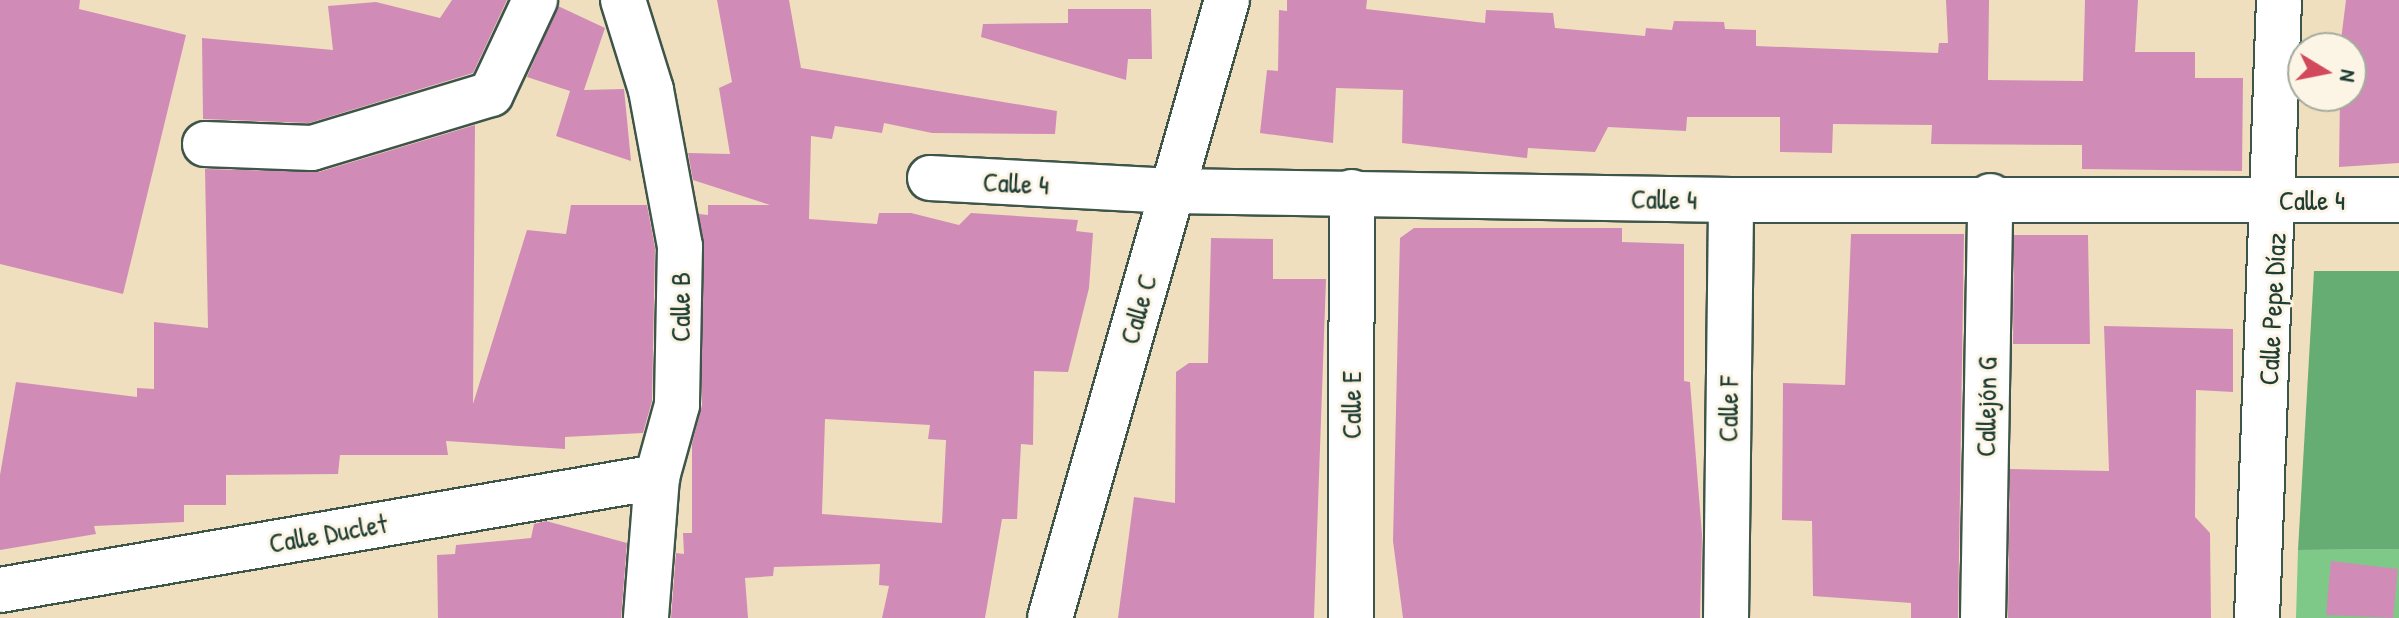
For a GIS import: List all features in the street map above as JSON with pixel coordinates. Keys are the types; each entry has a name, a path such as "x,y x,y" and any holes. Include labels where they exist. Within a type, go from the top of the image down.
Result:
{"street":[{"path":"205,144 312,148 491,94 535,0"},
{"name":"Calle B","path":"623,0 651,90 680,246 677,405 657,477 646,618"},
{"name":"Calle C","path":"1050,618 1227,0"},
{"name":"Calle Pepe Díaz","path":"2257,618 2277,200 2279,0"},
{"name":"Calle 4","path":"930,178 1172,191 1731,200 1990,196 2399,200"},
{"name":"Calle E","path":"1351,618 1352,192"},
{"name":"Callejón G","path":"1983,618 1990,196"},
{"name":"Calle F","path":"1726,618 1731,200"},
{"name":"Calle Duclet","path":"0,590 657,477"}],"green space":[{"path":"2314,271 2399,271 2399,549 2298,550"},
{"path":"2399,549 2399,618 2296,618 2298,550"}],"building":[{"path":"0,0 80,0 79,9 186,35 123,294 0,264"},
{"path":"452,0 507,0 473,73 309,123 203,119 202,38 333,50 328,6 376,2 440,18"},
{"path":"717,0 789,0 801,68 1057,111 1055,134 932,133 884,123 882,133 835,126 832,139 811,136 809,219 877,224 879,213 911,213 959,225 971,213 1078,220 1076,231 1093,233 1089,288 1068,372 1034,371 1033,445 1021,444 1017,519 1002,519 985,618 882,618 889,586 879,585 880,564 774,567 773,576 745,578 748,618 671,618 676,553 684,554 683,533 692,533 692,444 702,405 699,214 708,215 708,205 770,205 693,180 688,153 730,154 719,88 732,82","holes":["825,419 930,425 928,439 946,440 942,523 822,514"]},
{"path":"1287,0 1367,0 1366,9 1485,23 1486,10 1553,13 1555,28 1645,36 1646,28 1672,30 1674,21 1724,22 1725,29 1756,30 1756,46 1938,53 1939,43 1948,43 1946,0 1989,0 1988,80 2083,81 2085,0 2138,0 2135,52 2195,52 2195,78 2243,78 2242,171 2082,169 2082,145 1931,144 1932,125 1833,124 1832,153 1780,152 1780,117 1687,117 1686,131 1608,127 1595,152 1528,148 1527,158 1402,143 1403,90 1336,88 1333,143 1260,133 1267,70 1278,71 1279,10 1287,11"},
{"path":"2346,0 2399,0 2399,163 2339,167 2340,112 2367,112 2367,32 2342,32"},
{"path":"558,6 605,28 584,90 624,89 631,161 556,136 570,91 527,77"},
{"path":"1068,9 1151,9 1152,59 1128,59 1126,80 981,37 983,24 1068,23"},
{"path":"475,125 473,404 527,230 566,234 571,205 647,205 655,248 652,401 643,433 565,437 565,449 446,441 448,455 340,455 338,474 226,475 226,505 184,505 184,522 94,526 96,534 0,550 0,475 16,382 137,397 137,388 154,389 154,322 208,328 205,169 319,172"},
{"path":"1414,228 1622,228 1622,242 1684,244 1684,381 1690,382 1702,535 1700,618 1403,618 1393,541 1400,238"},
{"path":"1851,234 1964,234 1958,618 1911,618 1911,603 1813,596 1812,521 1782,520 1783,383 1845,385"},
{"path":"2014,235 2088,235 2090,344 2013,344"},
{"path":"1211,238 1273,239 1273,279 1326,279 1314,618 1118,618 1134,497 1175,503 1176,372 1189,363 1208,363"},
{"path":"2104,326 2233,329 2233,392 2196,390 2195,517 2210,533 2211,618 2008,618 2010,469 2109,471"},
{"path":"546,521 627,543 621,618 438,618 437,555 455,554 456,545 531,538 534,524"},
{"path":"2331,561 2398,569 2393,618 2326,615"}]}
